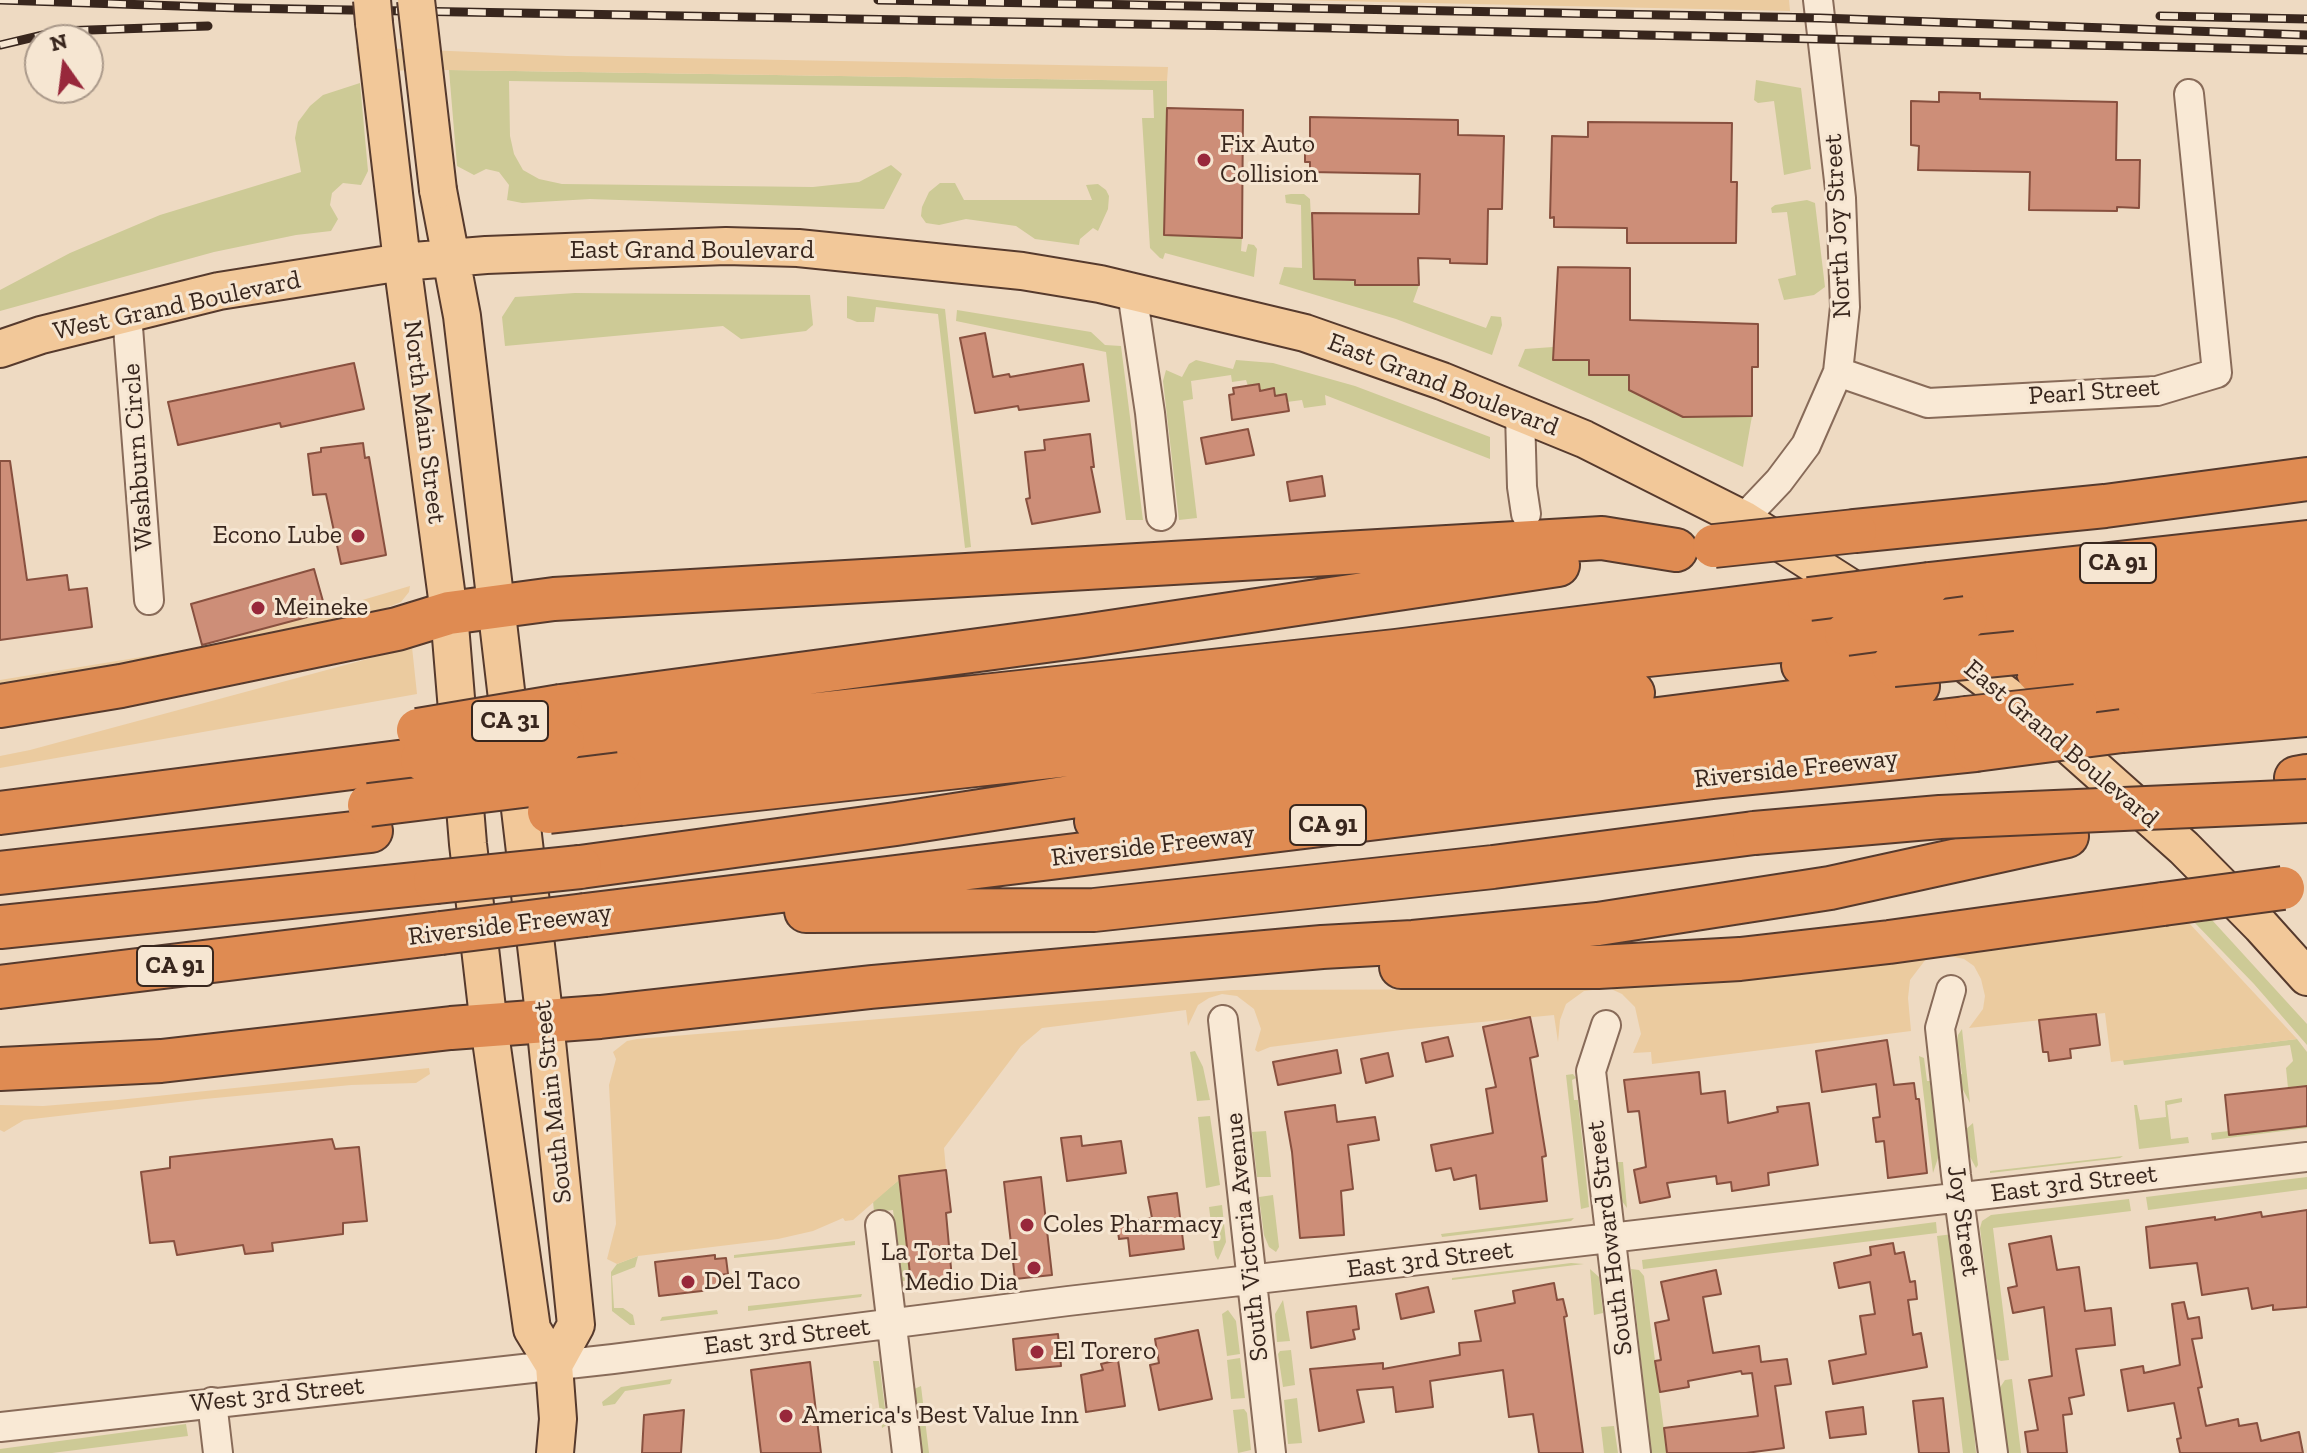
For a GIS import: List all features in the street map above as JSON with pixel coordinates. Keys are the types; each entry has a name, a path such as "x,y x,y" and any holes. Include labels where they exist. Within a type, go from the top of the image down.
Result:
{"highway":[{"path":"0,706 121,686 351,639 449,613 554,599 1602,538 1711,538 1855,531 2105,506 2307,479"},
{"path":"562,724 1099,634 1711,538"},
{"name":"CA 91","path":"0,813 164,794 420,744 562,724 1380,653 1929,584 2307,542"},
{"path":"620,789 1159,707 1846,634 2307,579"},
{"path":"2020,656 2307,613"},
{"path":"0,873 135,857 370,818 620,789 1899,669 2307,624"},
{"path":"2020,656 2093,666 2307,643"},
{"path":"2093,666 2118,678 2136,682 2307,661"},
{"path":"0,927 580,867 687,853 896,824 1899,669"},
{"path":"687,853 708,862 731,863 1971,734 2076,706 2307,678"},
{"name":"Riverside Freeway","path":"0,987 1713,777 1971,734 2122,731 2307,715"},
{"path":"681,904 822,912 1094,910 1478,868 1754,833 2303,785"},
{"path":"0,1069 161,1061 871,987 1598,924 1830,888 2303,785"},
{"path":"1051,971 1598,967 1740,959 1889,942 2295,886"}],"main road":[{"name":"North Main Street","path":"372,0 402,262 449,613 468,844"},
{"name":"North Main Street","path":"416,0 438,190 462,316 523,834"},
{"name":"East Grand Boulevard","path":"402,262 726,246 798,248 1022,271 1132,292 1305,333 1442,381 1584,439 1711,538 1951,653 2046,725 2184,848 2307,977"},
{"name":"West Grand Boulevard","path":"0,349 219,291 402,262"},
{"name":"South Main Street","path":"523,834 576,1325 554,1365"},
{"name":"South Main Street","path":"468,844 489,1026 532,1329 554,1365 558,1419 555,1453"}],"street":[{"name":"North Joy Street","path":"1711,538 1779,481 1806,445 1838,372 1845,307 1841,198 1818,0"},
{"name":"Pearl Street","path":"1838,372 1928,403 2157,391 2217,373 2189,94"},
{"path":"1132,292 1161,516"},
{"name":"Washburn Circle","path":"127,314 149,600"},
{"path":"1520,413 1526,514"},
{"name":"Joy Street","path":"1951,990 1940,1028 1993,1453"},
{"name":"South Victoria Avenue","path":"1223,1020 1271,1453"},
{"name":"South Howard Street","path":"1606,1025 1591,1071 1636,1453"},
{"name":"East 3rd Street","path":"554,1365 897,1323 932,1331 971,1330 988,1323 1000,1309 2307,1157"},
{"path":"880,1225 897,1323 907,1453"},
{"name":"West 3rd Street","path":"0,1427 554,1365"},
{"path":"212,1402 218,1453"}],"shaded area":[{"path":"449,70 1167,81 1167,108 1242,238 1241,251 1246,252 1248,244 1257,249 1254,277 1165,253 1163,259 1150,248 1142,118 1154,118 1153,90 509,81 510,136 514,154 523,170 539,179 562,184 813,187 859,182 891,165 902,174 884,209 590,199 522,203 507,200 509,185 499,172 486,169 474,175 457,166"},
{"path":"1756,80 1801,88 1811,169 1784,175 1774,101 1758,103 1754,100"},
{"path":"360,83 368,171 361,185 343,183 332,193 330,205 338,219 331,231 214,252 0,311 0,290 70,253 160,215 301,172 295,138 298,122 323,95"},
{"path":"940,183 955,183 964,200 1092,200 1086,185 1098,184 1109,196 1108,209 1098,231 1093,228 1080,239 1079,245 1035,239 1016,226 966,219 939,225 926,223 921,216 922,207 929,192"},
{"path":"1304,194 1310,199 1314,279 1419,285 1413,302 1486,328 1491,316 1501,317 1502,325 1492,355 1396,319 1279,284 1284,267 1302,268 1301,205 1286,203 1285,195"},
{"path":"1807,200 1815,203 1825,287 1814,295 1784,300 1778,279 1796,275 1787,212 1772,213 1771,208"},
{"path":"575,293 810,295 813,325 806,331 741,339 723,326 505,346 502,317 515,297"},
{"path":"847,296 945,309 971,547 965,548 938,314 876,307 874,322 857,322 847,318"},
{"path":"957,310 1091,332 1105,345 1121,346 1143,520 1126,520 1106,352 956,321"},
{"path":"1553,347 1554,360 1589,360 1629,375 1629,390 1683,417 1752,416 1743,467 1518,366 1525,349"},
{"path":"1196,360 1233,369 1236,360 1273,363 1355,386 1490,437 1490,459 1325,395 1326,405 1304,408 1302,400 1287,402 1275,396 1274,389 1260,391 1259,384 1248,386 1246,380 1232,382 1231,375 1191,381 1193,399 1183,401 1197,518 1179,520 1163,381 1166,370 1182,377 1189,364"},
{"path":"2212,920 2307,1024 2307,1045 2195,923"},
{"path":"1962,1029 1970,1103 1961,1086 1959,1054 1955,1055"},
{"path":"2297,1039 2307,1052 2307,1086 2288,1088 2286,1068 2293,1061 2290,1045 2124,1065 2123,1060"},
{"path":"1195,1051 1203,1067 1210,1100 1197,1101 1190,1052"},
{"path":"1919,1056 1924,1058 1927,1081 1930,1081 1939,1155 1933,1173"},
{"path":"1573,1074 1576,1078 1572,1080 1574,1100 1578,1100 1589,1207 1581,1209 1566,1075"},
{"path":"2182,1098 2182,1102 2167,1105 2171,1139 2188,1137 2189,1143 2139,1149 2134,1105 2137,1105 2140,1120 2166,1117 2165,1101"},
{"path":"1210,1116 1220,1185 1206,1188 1198,1117"},
{"path":"1973,1123 1976,1168 1967,1151 1965,1130"},
{"path":"2307,1126 2212,1140 2211,1133 2229,1131 2230,1135"},
{"path":"1266,1131 1271,1177 1257,1177 1252,1132"},
{"path":"2123,1156 2120,1158 1990,1173 1990,1171"},
{"path":"1615,1162 1623,1162 1627,1208 1619,1197"},
{"path":"2307,1177 2307,1189 2148,1210 2146,1197"},
{"path":"899,1180 911,1281 901,1281 893,1210 874,1212 873,1201"},
{"path":"1273,1195 1279,1247 1276,1252 1269,1247 1264,1235 1259,1197"},
{"path":"2129,1199 2131,1211 1993,1228 2009,1360 1996,1359 1980,1228 1982,1221 1991,1215"},
{"path":"1222,1205 1226,1242 1218,1260 1209,1207"},
{"path":"1574,1218 1571,1221 1442,1237 1441,1234"},
{"path":"1936,1222 1937,1233 1643,1269 1642,1260"},
{"path":"1953,1234 1976,1453 1963,1453 1937,1236"},
{"path":"855,1241 855,1245 734,1258 734,1255"},
{"path":"638,1256 635,1267 612,1276 614,1308 623,1308 633,1315 635,1325 630,1325 612,1311 611,1272 617,1264"},
{"path":"1584,1264 1452,1280 1452,1278"},
{"path":"1590,1269 1599,1277 1603,1313 1594,1315"},
{"path":"1631,1269 1639,1270 1644,1276 1667,1453 1651,1453"},
{"path":"862,1294 861,1297 748,1311 748,1306"},
{"path":"1283,1300 1290,1341 1277,1342 1275,1314"},
{"path":"717,1310 718,1314 660,1321 662,1317"},
{"path":"1228,1310 1236,1321 1240,1354 1227,1356 1222,1314"},
{"path":"1291,1350 1295,1385 1283,1387 1278,1354"},
{"path":"1240,1358 1245,1398 1231,1399 1227,1360"},
{"path":"873,1361 879,1361 887,1425 882,1428"},
{"path":"672,1379 670,1384 625,1391 615,1404 603,1406 602,1402 621,1387"},
{"path":"2012,1379 2021,1453 2006,1453 1999,1389 2005,1380"},
{"path":"921,1386 929,1453 922,1453 914,1389"},
{"path":"1297,1398 1302,1443 1288,1444 1284,1400"},
{"path":"1244,1409 1251,1450 1238,1453 1233,1410"},
{"path":"186,1424 188,1436 52,1453 0,1453 0,1449"},
{"path":"1614,1426 1618,1453 1604,1453 1601,1427"}],"sand":[{"path":"1293,0 1789,0 1790,11 1429,3"},
{"path":"356,47 567,56 1168,67 1167,81 359,71"},
{"path":"410,586 401,602 381,610 157,672 0,704 0,680 203,647"},
{"path":"412,647 417,694 0,768 0,756"},
{"path":"2189,923 2297,1039 2111,1062 2105,1013 1969,1028 1983,1009 1985,996 1981,979 1974,966 1964,959 1949,956 1926,959 1910,980 1911,1031 1652,1064 1651,1052 1633,1053 1641,1034 1635,1007 1622,994 1609,988 1584,991 1566,1004 1560,1020 1558,1042 1554,1015 1409,1029 1270,1047 1258,1052 1255,1050 1261,1029 1254,1009 1237,996 1222,994 1198,1005 1188,1026 1186,1010 1042,1028 1021,1046 944,1148 946,1170 899,1176 899,1180 853,1220 845,1221 843,1218 813,1231 778,1239 638,1256 617,1264 607,1259 616,1224 609,1085 616,1059 613,1052 627,1041 1232,990 1680,986 1821,973"},
{"path":"429,1068 430,1074 416,1083 351,1085 205,1099 24,1120 4,1132 0,1130 0,1105 43,1106 118,1100"}],"building":[{"path":"1939,92 1980,93 1980,99 2117,102 2116,160 2140,160 2139,208 2117,207 2117,211 2029,210 2030,172 1918,170 1919,146 1911,145 1911,101 1939,102"},
{"name":"Fix Auto Collision","path":"1167,108 1243,110 1242,238 1164,235"},
{"path":"1310,117 1458,120 1458,135 1504,136 1502,209 1488,209 1487,264 1418,258 1419,285 1355,285 1355,280 1314,279 1312,213 1419,214 1420,174 1310,172 1310,162 1305,162 1305,147 1310,147"},
{"path":"1588,122 1732,123 1731,182 1737,182 1736,243 1627,243 1627,228 1554,227 1554,217 1550,218 1552,136 1588,137"},
{"path":"1558,267 1630,268 1630,320 1758,324 1758,367 1752,367 1752,416 1683,417 1629,390 1629,375 1589,375 1589,360 1553,360"},
{"path":"985,333 993,377 1009,374 1010,377 1083,364 1089,401 1019,410 1018,406 975,413 960,338"},
{"path":"354,363 364,409 178,445 168,402"},
{"path":"1259,384 1260,391 1274,388 1275,396 1286,394 1289,411 1232,420 1229,395 1234,394 1233,388"},
{"path":"1248,429 1254,455 1206,464 1201,438"},
{"path":"1090,434 1094,467 1091,467 1100,512 1032,524 1026,499 1030,498 1025,452 1045,450 1044,440"},
{"path":"363,443 365,458 369,457 386,555 341,564 326,494 313,495 308,454 321,452 321,448"},
{"path":"0,461 10,461 27,580 67,575 69,590 87,588 92,627 0,640"},
{"path":"1322,476 1325,496 1290,501 1287,482"},
{"name":"Meineke","path":"314,569 326,612 202,645 191,604"},
{"path":"2096,1014 2100,1045 2070,1049 2071,1058 2049,1061 2048,1052 2043,1052 2039,1020"},
{"path":"1530,1017 1538,1056 1530,1058 1546,1156 1542,1157 1547,1201 1480,1209 1476,1175 1454,1180 1451,1168 1436,1171 1431,1145 1493,1133 1486,1089 1496,1087 1483,1027"},
{"path":"1448,1037 1453,1056 1426,1062 1422,1043"},
{"path":"1887,1040 1894,1085 1914,1083 1916,1099 1919,1099 1927,1173 1888,1178 1884,1141 1876,1142 1873,1118 1880,1117 1876,1084 1822,1092 1816,1051"},
{"path":"1337,1050 1341,1073 1278,1085 1273,1062"},
{"path":"1388,1053 1393,1076 1366,1083 1361,1059"},
{"path":"1699,1072 1701,1094 1725,1091 1728,1123 1778,1112 1777,1107 1809,1103 1818,1165 1768,1173 1769,1185 1732,1191 1731,1182 1717,1184 1716,1176 1667,1183 1670,1197 1640,1203 1634,1170 1646,1167 1639,1111 1628,1112 1624,1080"},
{"path":"2307,1086 2307,1126 2229,1135 2225,1095"},
{"path":"1335,1105 1337,1122 1375,1117 1379,1140 1348,1145 1353,1189 1341,1191 1344,1235 1300,1238 1285,1112"},
{"path":"1081,1136 1082,1146 1121,1141 1126,1173 1067,1181 1061,1138"},
{"path":"332,1139 335,1149 359,1147 367,1221 343,1223 343,1234 272,1243 273,1251 245,1254 243,1245 177,1255 174,1241 150,1243 141,1172 170,1168 170,1157"},
{"path":"946,1170 951,1212 946,1213 952,1279 911,1283 899,1176"},
{"path":"1041,1177 1052,1275 1015,1279 1004,1182"},
{"path":"1177,1193 1184,1249 1130,1256 1128,1238 1119,1239 1117,1224 1152,1218 1148,1197"},
{"path":"2307,1210 2307,1307 2273,1310 2273,1305 2252,1309 2248,1288 2202,1295 2197,1263 2150,1268 2146,1227 2261,1212 2262,1217"},
{"path":"2051,1236 2057,1270 2079,1267 2085,1311 2111,1308 2115,1345 2076,1349 2084,1395 2069,1398 2072,1414 2063,1415 2067,1453 2028,1453 2025,1432 2038,1430 2029,1380 2052,1376 2044,1307 2013,1313 2008,1288 2017,1286 2009,1244"},
{"path":"1893,1243 1895,1254 1904,1252 1910,1282 1915,1281 1917,1299 1908,1300 1913,1335 1921,1333 1927,1367 1833,1384 1829,1361 1866,1354 1860,1316 1875,1314 1870,1282 1839,1288 1834,1263 1871,1255 1870,1247"},
{"name":"Del Taco","path":"715,1255 715,1259 726,1258 728,1274 718,1275 719,1289 659,1296 655,1262"},
{"path":"1716,1270 1721,1294 1703,1297 1713,1353 1759,1346 1761,1362 1787,1359 1791,1384 1775,1386 1784,1448 1746,1453 1667,1453 1664,1428 1758,1416 1752,1373 1742,1374 1741,1371 1688,1381 1689,1387 1660,1392 1655,1361 1661,1360 1655,1323 1669,1320 1661,1282"},
{"path":"1554,1283 1557,1300 1563,1299 1567,1316 1564,1317 1583,1453 1539,1453 1533,1414 1509,1417 1503,1370 1430,1381 1433,1407 1396,1412 1393,1387 1357,1390 1364,1422 1319,1431 1310,1369 1383,1363 1383,1369 1460,1355 1459,1343 1481,1341 1475,1311 1515,1303 1513,1291"},
{"path":"1428,1287 1434,1312 1401,1319 1396,1294"},
{"path":"2184,1302 2188,1319 2199,1317 2202,1338 2192,1339 2206,1426 2238,1419 2239,1426 2257,1423 2261,1441 2299,1432 2303,1453 2180,1453 2177,1439 2181,1438 2174,1403 2128,1411 2121,1370 2143,1366 2144,1373 2180,1365 2172,1304"},
{"path":"1356,1306 1359,1329 1353,1330 1355,1339 1311,1348 1307,1312"},
{"path":"1198,1330 1212,1399 1159,1410 1150,1365 1159,1363 1155,1339"},
{"name":"El Torero","path":"1058,1334 1061,1366 1016,1370 1013,1339"},
{"path":"1118,1360 1125,1406 1086,1412 1081,1375 1103,1370 1101,1364"},
{"name":"America's Best Value Inn","path":"810,1362 821,1453 761,1453 751,1370"},
{"path":"1943,1398 1949,1453 1919,1453 1913,1401"},
{"path":"1863,1407 1866,1434 1830,1438 1826,1412"},
{"path":"684,1410 681,1453 642,1453 644,1415"}],"railway":[{"path":"0,0 239,8 2307,50"},
{"path":"878,0 1820,18 2307,35"},
{"path":"2160,16 2307,19"},
{"path":"0,45 60,31 208,26"}],"place":[{"name":"Fix Auto Collision","path":"1204,160"},
{"name":"Econo Lube","path":"358,536"},
{"name":"Meineke","path":"258,608"},
{"name":"Coles Pharmacy","path":"1027,1225"},
{"name":"La Torta Del Medio Dia","path":"1034,1268"},
{"name":"Del Taco","path":"688,1282"},
{"name":"El Torero","path":"1037,1352"},
{"name":"America's Best Value Inn","path":"786,1416"}]}
